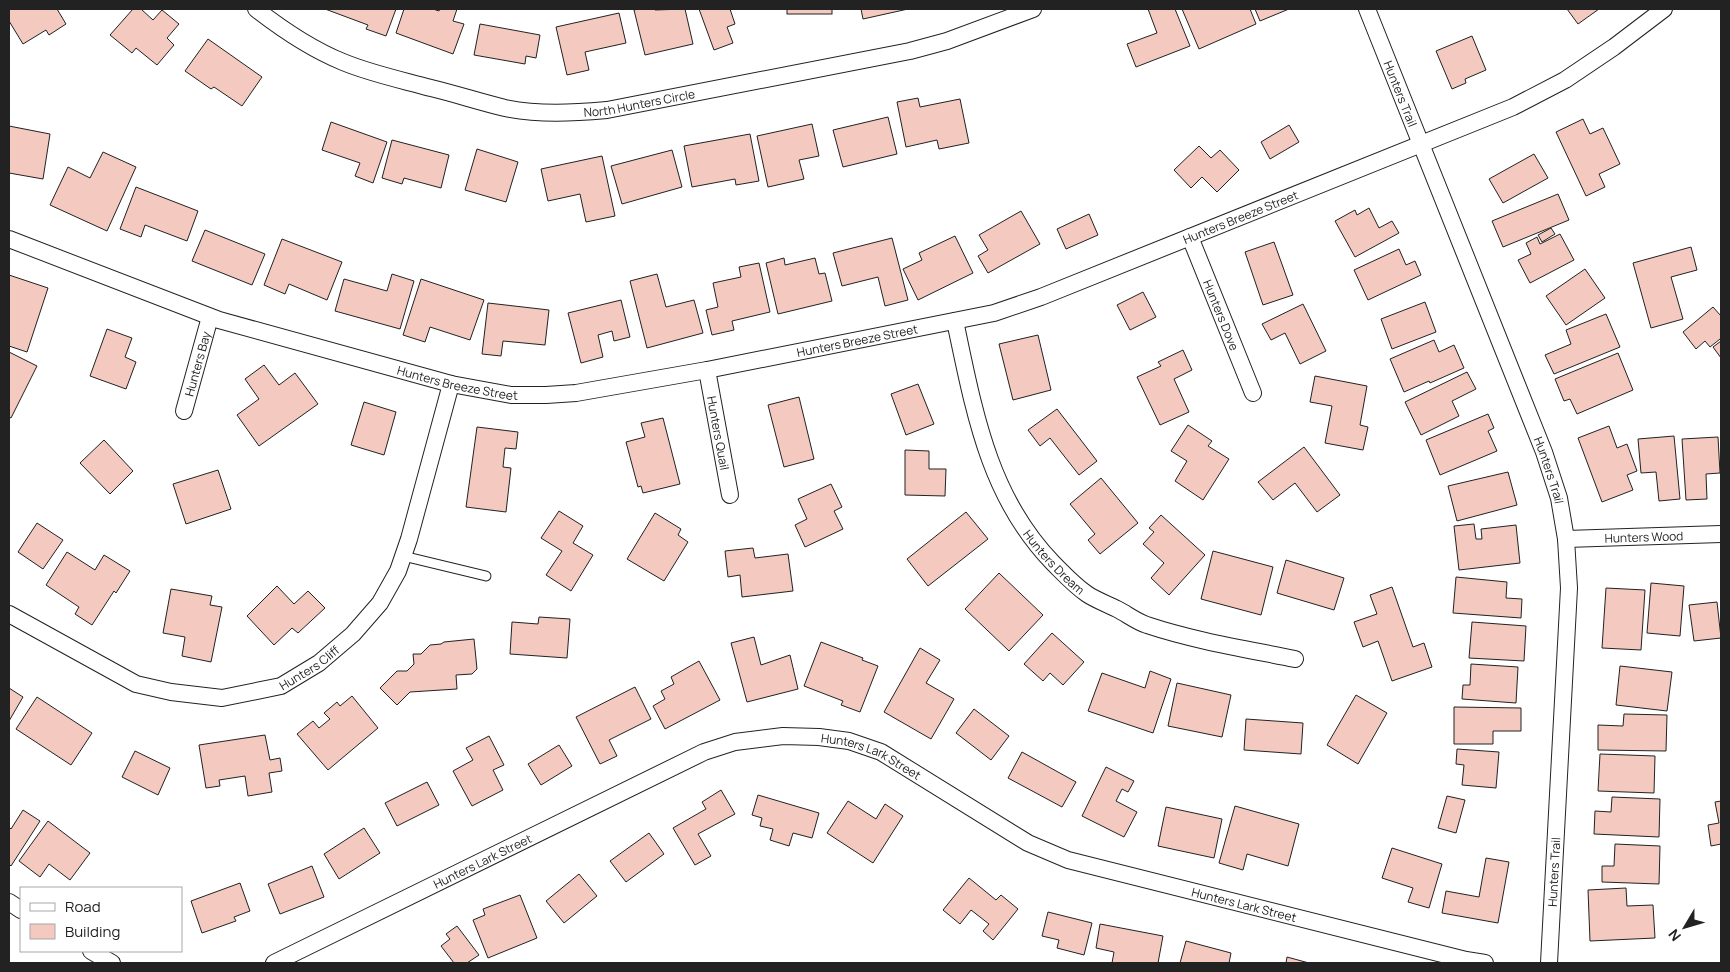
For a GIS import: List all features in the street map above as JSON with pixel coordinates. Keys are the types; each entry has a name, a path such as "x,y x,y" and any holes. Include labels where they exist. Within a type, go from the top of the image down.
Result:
{"street":[{"name":"North Hunters Circle","path":"256,9 281,28 316,49 344,62 373,72 505,108 573,113 607,110 910,51 947,41 1033,9"},
{"name":"Hunters Trail","path":"1367,9 1544,452 1559,498 1566,539 1569,588 1549,963"},
{"name":"Hunters Breeze Street","path":"9,239 210,317 451,384 511,395 576,393 707,370 994,314 1041,297 1514,107 1565,80 1614,47 1664,9"},
{"name":"Hunters Dove","path":"1190,237 1253,394"},
{"name":"Hunters Bay","path":"184,411 210,317"},
{"name":"Hunters Dream","path":"955,321 974,410 995,474 1008,502 1024,528 1043,553 1069,580 1088,595 1145,624 1185,636 1295,659"},
{"name":"Hunters Quail","path":"707,370 730,495"},
{"name":"Hunters Cliff","path":"9,614 136,684 172,692 222,698 281,686 319,663 354,634 380,603 398,571 409,539 451,384"},
{"name":"Hunters Wood","path":"1566,539 1721,534"},
{"name":"Hunters Lark Street","path":"274,963 704,752 735,742 783,736 819,737 849,741 881,752 1028,843 1068,860 1485,963"},
{"path":"9,902 20,909"},
{"path":"92,952 112,963"}],"lane":[{"path":"403,556 486,576"}],"building":[{"path":"9,9 57,9 66,24 49,35 46,30 23,44 9,21"},
{"path":"133,9 141,9 153,20 162,10 179,24 167,38 174,45 157,65 136,48 132,53 110,35"},
{"path":"325,9 396,9 386,36 366,29 368,25"},
{"path":"404,9 433,9 439,11 440,9 457,9 453,21 464,24 453,54 396,33"},
{"path":"685,9 693,44 645,55 634,10"},
{"path":"699,9 730,9 735,24 727,27 733,43 714,50"},
{"path":"787,9 832,9 832,14 787,14"},
{"path":"861,9 908,9 863,19"},
{"path":"1148,9 1175,9 1190,46 1136,67 1127,44 1157,33"},
{"path":"1182,9 1250,9 1256,24 1199,49"},
{"path":"1255,9 1289,9 1260,21"},
{"path":"1567,9 1599,9 1578,24"},
{"path":"619,13 626,43 585,52 589,70 567,75 556,27"},
{"path":"480,24 540,35 536,58 526,56 525,64 474,55"},
{"path":"1472,36 1486,70 1465,79 1466,83 1452,89 1436,51"},
{"path":"208,39 262,77 242,106 214,87 211,89 185,71"},
{"path":"918,98 920,107 960,99 969,143 939,149 937,140 906,147 897,102"},
{"path":"888,117 897,154 843,167 833,130"},
{"path":"1583,119 1590,134 1603,128 1620,164 1599,174 1605,187 1586,196 1556,132"},
{"path":"331,122 387,142 373,183 355,176 360,163 322,150"},
{"path":"812,124 819,156 799,160 804,179 768,187 757,136"},
{"path":"1289,125 1299,142 1270,159 1261,142"},
{"path":"9,126 50,134 43,179 9,173"},
{"path":"750,134 759,181 736,185 735,179 692,187 684,146"},
{"path":"392,140 449,155 441,188 404,178 402,184 382,178"},
{"path":"1199,146 1211,158 1220,150 1239,170 1217,192 1202,177 1191,188 1174,170"},
{"path":"477,149 518,162 506,202 465,190"},
{"path":"672,150 682,187 622,204 611,166"},
{"path":"103,152 136,167 107,231 50,205 68,167 90,178"},
{"path":"1534,154 1548,178 1503,203 1489,179"},
{"path":"602,156 615,216 586,222 580,194 548,201 541,169"},
{"path":"136,187 198,211 187,241 145,225 141,237 120,229"},
{"path":"1558,194 1569,220 1503,247 1492,221"},
{"path":"1369,208 1379,228 1392,221 1399,233 1355,257 1335,221 1355,210 1357,215"},
{"path":"1021,211 1040,244 988,273 978,256 988,250 979,235"},
{"path":"1089,214 1098,235 1066,249 1057,229"},
{"path":"1551,228 1555,234 1542,242 1538,235"},
{"path":"205,230 265,254 252,285 192,261"},
{"path":"1560,234 1574,260 1530,283 1518,260 1531,254 1526,243 1537,237 1540,244"},
{"path":"955,236 973,273 918,300 903,269 922,260 919,253"},
{"path":"892,238 908,300 885,306 878,277 842,286 833,253"},
{"path":"282,239 342,262 327,300 289,284 285,294 264,285"},
{"path":"1274,242 1293,295 1263,305 1245,252"},
{"path":"1691,247 1697,270 1671,277 1683,319 1651,328 1633,263"},
{"path":"1399,249 1406,265 1415,261 1421,275 1368,300 1354,270"},
{"path":"784,258 785,265 815,258 819,274 825,273 832,301 778,314 766,263"},
{"path":"759,263 770,312 732,321 734,330 712,335 706,310 718,307 713,283 741,277 739,267"},
{"path":"1585,269 1605,298 1566,325 1546,296"},
{"path":"392,274 414,281 400,329 335,311 344,279 387,291"},
{"path":"657,274 666,307 694,300 703,333 647,348 630,281"},
{"path":"9,275 48,288 27,352 9,346"},
{"path":"421,279 484,300 470,340 430,327 425,342 403,335"},
{"path":"1143,292 1156,317 1130,330 1117,305"},
{"path":"621,300 630,337 614,341 612,331 598,335 603,357 581,363 568,313"},
{"path":"1425,302 1436,332 1392,349 1381,319"},
{"path":"488,303 549,310 545,345 503,341 501,356 482,354"},
{"path":"1303,304 1326,351 1300,364 1285,333 1271,340 1262,324"},
{"path":"1713,307 1721,316 1721,340 1710,347 1705,341 1696,349 1683,332"},
{"path":"1606,314 1620,347 1554,374 1545,355 1571,344 1566,330"},
{"path":"107,329 132,338 125,357 136,362 126,389 90,376"},
{"path":"1038,335 1051,390 1013,400 999,344"},
{"path":"1434,340 1439,352 1454,345 1464,368 1404,392 1390,359"},
{"path":"1721,341 1721,358 1713,347"},
{"path":"1183,350 1192,370 1174,379 1189,412 1160,425 1137,377 1161,366 1158,362"},
{"path":"9,352 37,366 11,418 9,417"},
{"path":"1618,353 1633,390 1577,414 1570,399 1564,401 1555,379"},
{"path":"264,365 279,385 295,373 318,404 259,446 237,415 259,399 245,379"},
{"path":"1467,372 1476,389 1452,401 1459,416 1421,435 1405,402"},
{"path":"1315,376 1367,386 1360,425 1368,427 1363,450 1325,443 1332,406 1310,402"},
{"path":"918,384 934,424 906,435 891,394"},
{"path":"799,397 814,459 784,467 768,405"},
{"path":"364,402 396,412 384,455 351,445"},
{"path":"1057,409 1097,461 1079,475 1050,438 1040,446 1028,430"},
{"path":"1488,414 1494,428 1488,431 1497,451 1440,475 1426,440"},
{"path":"663,418 680,484 643,493 641,486 638,487 626,442 645,437 641,423"},
{"path":"1188,425 1212,441 1208,446 1229,459 1203,500 1175,481 1187,461 1171,451"},
{"path":"1609,426 1617,448 1627,444 1637,471 1627,475 1633,490 1602,502 1578,438"},
{"path":"477,427 518,432 516,449 505,448 503,467 511,468 506,512 466,507"},
{"path":"1674,436 1680,499 1659,501 1656,472 1641,473 1638,439"},
{"path":"1718,437 1720,473 1706,474 1707,499 1686,500 1682,439"},
{"path":"104,440 133,471 110,494 80,463"},
{"path":"1304,447 1340,495 1317,512 1295,483 1273,500 1258,482"},
{"path":"905,450 929,451 929,469 946,469 945,496 905,495"},
{"path":"218,470 231,509 186,524 173,484"},
{"path":"1508,472 1517,505 1457,521 1448,486"},
{"path":"1101,478 1138,523 1100,554 1088,540 1095,534 1070,504"},
{"path":"831,484 842,507 834,511 843,529 805,547 795,525 807,519 798,499"},
{"path":"559,511 583,526 573,543 593,555 571,591 546,575 562,551 541,538"},
{"path":"966,512 988,539 928,586 907,559"},
{"path":"655,513 681,529 678,535 688,542 664,581 627,559"},
{"path":"1161,515 1205,555 1169,595 1151,578 1164,563 1143,544 1154,532 1149,528"},
{"path":"37,523 63,540 43,569 18,552"},
{"path":"1474,524 1476,539 1482,539 1481,529 1516,525 1520,563 1459,570 1454,526"},
{"path":"753,548 755,558 788,554 793,591 742,597 740,575 728,577 725,551"},
{"path":"1213,551 1273,567 1261,615 1201,599"},
{"path":"67,552 95,570 104,555 130,571 116,593 114,591 92,625 75,614 79,607 46,585"},
{"path":"1286,560 1344,578 1334,610 1277,593"},
{"path":"999,573 1043,615 1009,651 965,609"},
{"path":"1456,577 1507,582 1506,598 1522,599 1521,618 1453,613"},
{"path":"1651,583 1684,586 1680,636 1647,633"},
{"path":"277,586 294,604 308,591 325,608 298,633 292,628 274,645 247,616"},
{"path":"1392,587 1413,647 1424,643 1432,667 1392,681 1378,641 1363,647 1354,622 1377,614 1370,595"},
{"path":"1606,588 1645,590 1641,650 1602,648"},
{"path":"171,589 212,596 210,605 222,607 211,662 182,656 185,637 163,633"},
{"path":"1717,602 1721,638 1694,641 1689,605"},
{"path":"539,617 570,619 567,658 510,654 512,622 538,624"},
{"path":"1472,622 1526,626 1524,661 1469,658"},
{"path":"1052,633 1084,662 1063,685 1050,673 1043,681 1024,664"},
{"path":"754,637 761,665 790,655 798,689 747,702 731,643"},
{"path":"474,639 477,669 472,674 456,675 457,689 410,692 397,705 380,688 397,671 407,671 414,664 413,654 421,654 430,645"},
{"path":"821,642 863,658 862,660 878,666 860,712 841,705 843,701 804,686"},
{"path":"920,648 940,660 926,683 954,699 931,739 884,712"},
{"path":"699,661 720,700 665,729 653,706 665,699 661,691 674,684 671,677"},
{"path":"1471,664 1518,667 1516,703 1462,699 1463,685 1470,685"},
{"path":"1620,666 1672,672 1667,711 1616,705"},
{"path":"1150,671 1171,679 1153,733 1088,711 1102,673 1145,688"},
{"path":"1177,683 1231,695 1222,737 1168,726"},
{"path":"635,687 651,719 609,740 617,756 600,764 576,717"},
{"path":"9,688 23,697 9,721"},
{"path":"1356,695 1387,713 1358,764 1327,745"},
{"path":"352,696 378,728 328,770 297,734 313,721 319,728 330,719 324,713 337,702 340,706"},
{"path":"37,697 92,733 71,765 16,729"},
{"path":"1454,707 1521,708 1521,731 1493,731 1493,744 1454,744"},
{"path":"974,709 1009,736 991,760 956,733"},
{"path":"1624,714 1667,715 1666,751 1598,750 1598,725 1623,726"},
{"path":"1246,719 1303,723 1301,754 1244,750"},
{"path":"265,735 270,760 280,758 282,771 269,773 272,792 248,796 245,776 219,780 220,786 206,788 199,745"},
{"path":"489,736 504,765 493,770 503,790 472,806 453,771 473,760 466,748"},
{"path":"559,745 572,766 541,785 528,764"},
{"path":"1457,749 1499,752 1496,788 1462,785 1464,765 1456,764"},
{"path":"135,751 170,768 158,795 122,777"},
{"path":"1022,752 1076,782 1062,807 1008,778"},
{"path":"1600,754 1655,756 1654,793 1598,791"},
{"path":"1106,767 1134,781 1128,792 1122,789 1116,801 1137,812 1124,837 1082,816"},
{"path":"427,782 439,805 397,826 385,803"},
{"path":"721,790 735,814 698,834 711,856 695,865 673,828 706,809 702,802"},
{"path":"758,795 819,813 812,838 793,833 789,846 770,840 773,829 760,826 762,818 752,815"},
{"path":"1447,796 1465,800 1456,833 1438,828"},
{"path":"1612,797 1660,799 1659,837 1594,834 1595,811 1611,812"},
{"path":"848,801 876,819 885,804 903,816 873,863 827,833"},
{"path":"1721,801 1721,844 1711,846 1708,825 1719,823 1715,802"},
{"path":"1235,806 1299,824 1288,866 1247,854 1243,870 1219,863"},
{"path":"1166,807 1222,819 1214,858 1158,846"},
{"path":"23,810 40,821 11,866 9,864 9,827 11,829"},
{"path":"48,821 90,853 70,880 49,864 40,877 19,861"},
{"path":"364,828 380,853 339,879 324,854"},
{"path":"649,833 664,854 626,882 610,861"},
{"path":"1615,844 1660,846 1659,884 1602,882 1602,866 1614,866"},
{"path":"1392,848 1442,864 1429,908 1408,902 1413,888 1382,878"},
{"path":"1486,858 1509,862 1498,923 1442,913 1446,891 1479,897"},
{"path":"312,866 324,897 280,914 268,884"},
{"path":"579,874 597,896 564,923 546,901"},
{"path":"969,878 996,900 1001,895 1018,909 993,940 983,931 989,924 971,910 960,924 943,910"},
{"path":"240,883 250,911 234,917 236,921 202,933 191,901"},
{"path":"1626,888 1627,906 1653,905 1655,938 1590,941 1588,890"},
{"path":"520,895 537,938 488,958 473,920 485,915 483,909"},
{"path":"1048,912 1092,923 1084,955 1057,948 1059,940 1042,936"},
{"path":"1100,924 1163,936 1158,963 1112,963 1114,952 1096,948"},
{"path":"457,926 479,955 467,963 454,963 441,946 450,939 446,934"},
{"path":"1186,941 1231,953 1229,963 1180,963"},
{"path":"1287,957 1309,963 1286,963"}]}
